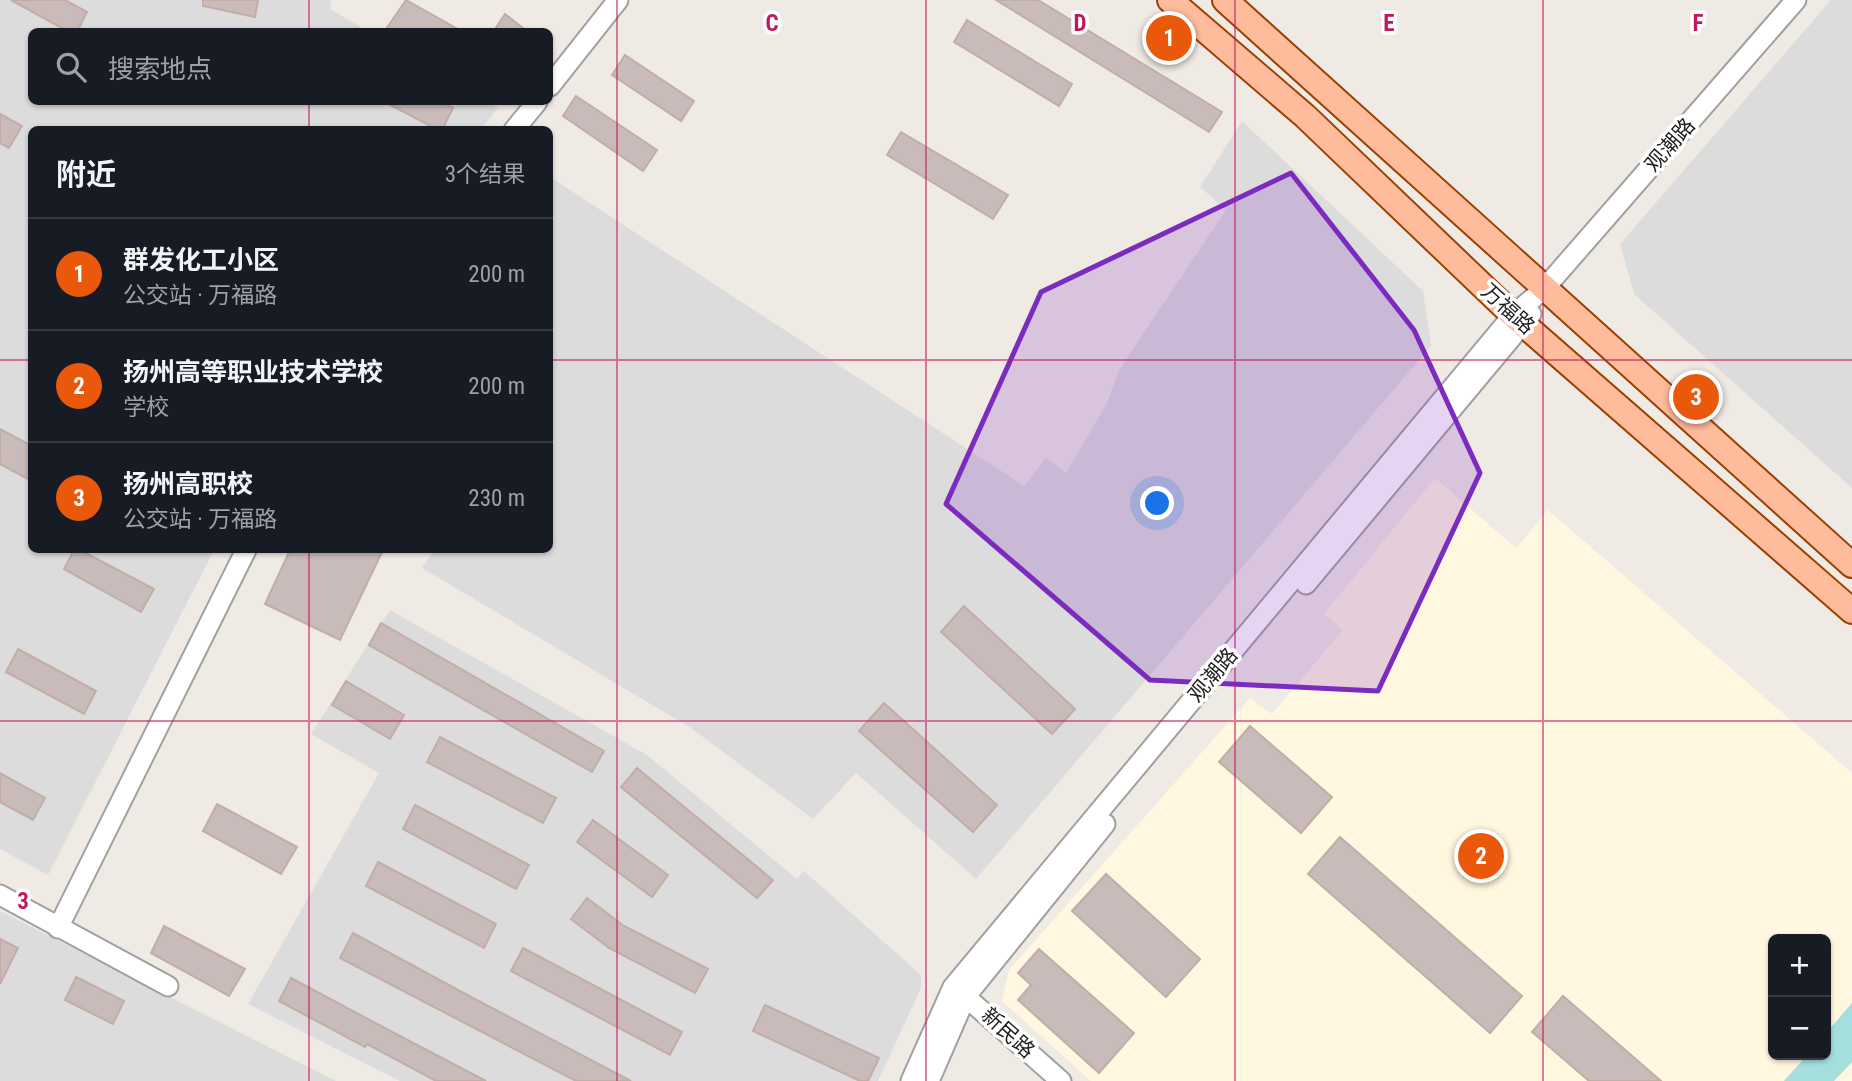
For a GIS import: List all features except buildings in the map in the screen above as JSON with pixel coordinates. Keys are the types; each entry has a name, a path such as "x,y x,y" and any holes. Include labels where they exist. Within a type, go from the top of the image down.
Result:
{"main road":[{"name":"万福路","path":"1170,0 1305,116 1519,320 1852,611"},
{"name":"万福路","path":"1225,0 1852,565"}],"street":[{"path":"553,82 618,0"},
{"name":"观潮路","path":"911,1081 960,991 1544,289 1796,0"},
{"path":"517,126 535,105"},
{"path":"58,928 245,553"},
{"path":"0,895 168,986"},
{"name":"观潮路","path":"929,1081 960,991"},
{"name":"新民路","path":"960,991 1061,1081"}],"highlighted area":[{"path":"1291,173 1414,330 1480,473 1378,691 1150,680 946,504 1041,292"}],"shaded area":[{"path":"0,0 331,0 330,9 363,28 28,28 28,105 492,105 498,108 483,126 28,126 28,553 212,553 48,875 0,849"},
{"path":"1831,0 1852,0 1852,488 1634,294 1620,244"},
{"path":"1242,121 1423,291 1431,346 976,879 856,773 813,819 691,728 422,568 432,553 553,553 553,179 1024,486 1046,458 1066,473 1107,403 1119,370 1226,210 1200,187"},
{"path":"1435,478 1516,548 1548,510 1852,773 1852,1081 1091,1081 1002,1001 1009,970 1250,698 1272,714 1343,630 1324,614"},
{"path":"390,610 647,755 797,879 804,871 921,975 921,988 878,1081 400,1081 248,1004 379,773 311,734"},
{"path":"0,911 336,1081 0,1081"}],"water":[{"path":"1852,1003 1852,1062 1834,1081 1784,1081 1803,1060 1831,1060 1831,1027"}],"place":[{"name":"群发化工小区","path":"1169,38"},
{"name":"扬州高职校","path":"1696,397"},
{"name":"扬州高等职业技术学校","path":"1481,856"}]}
